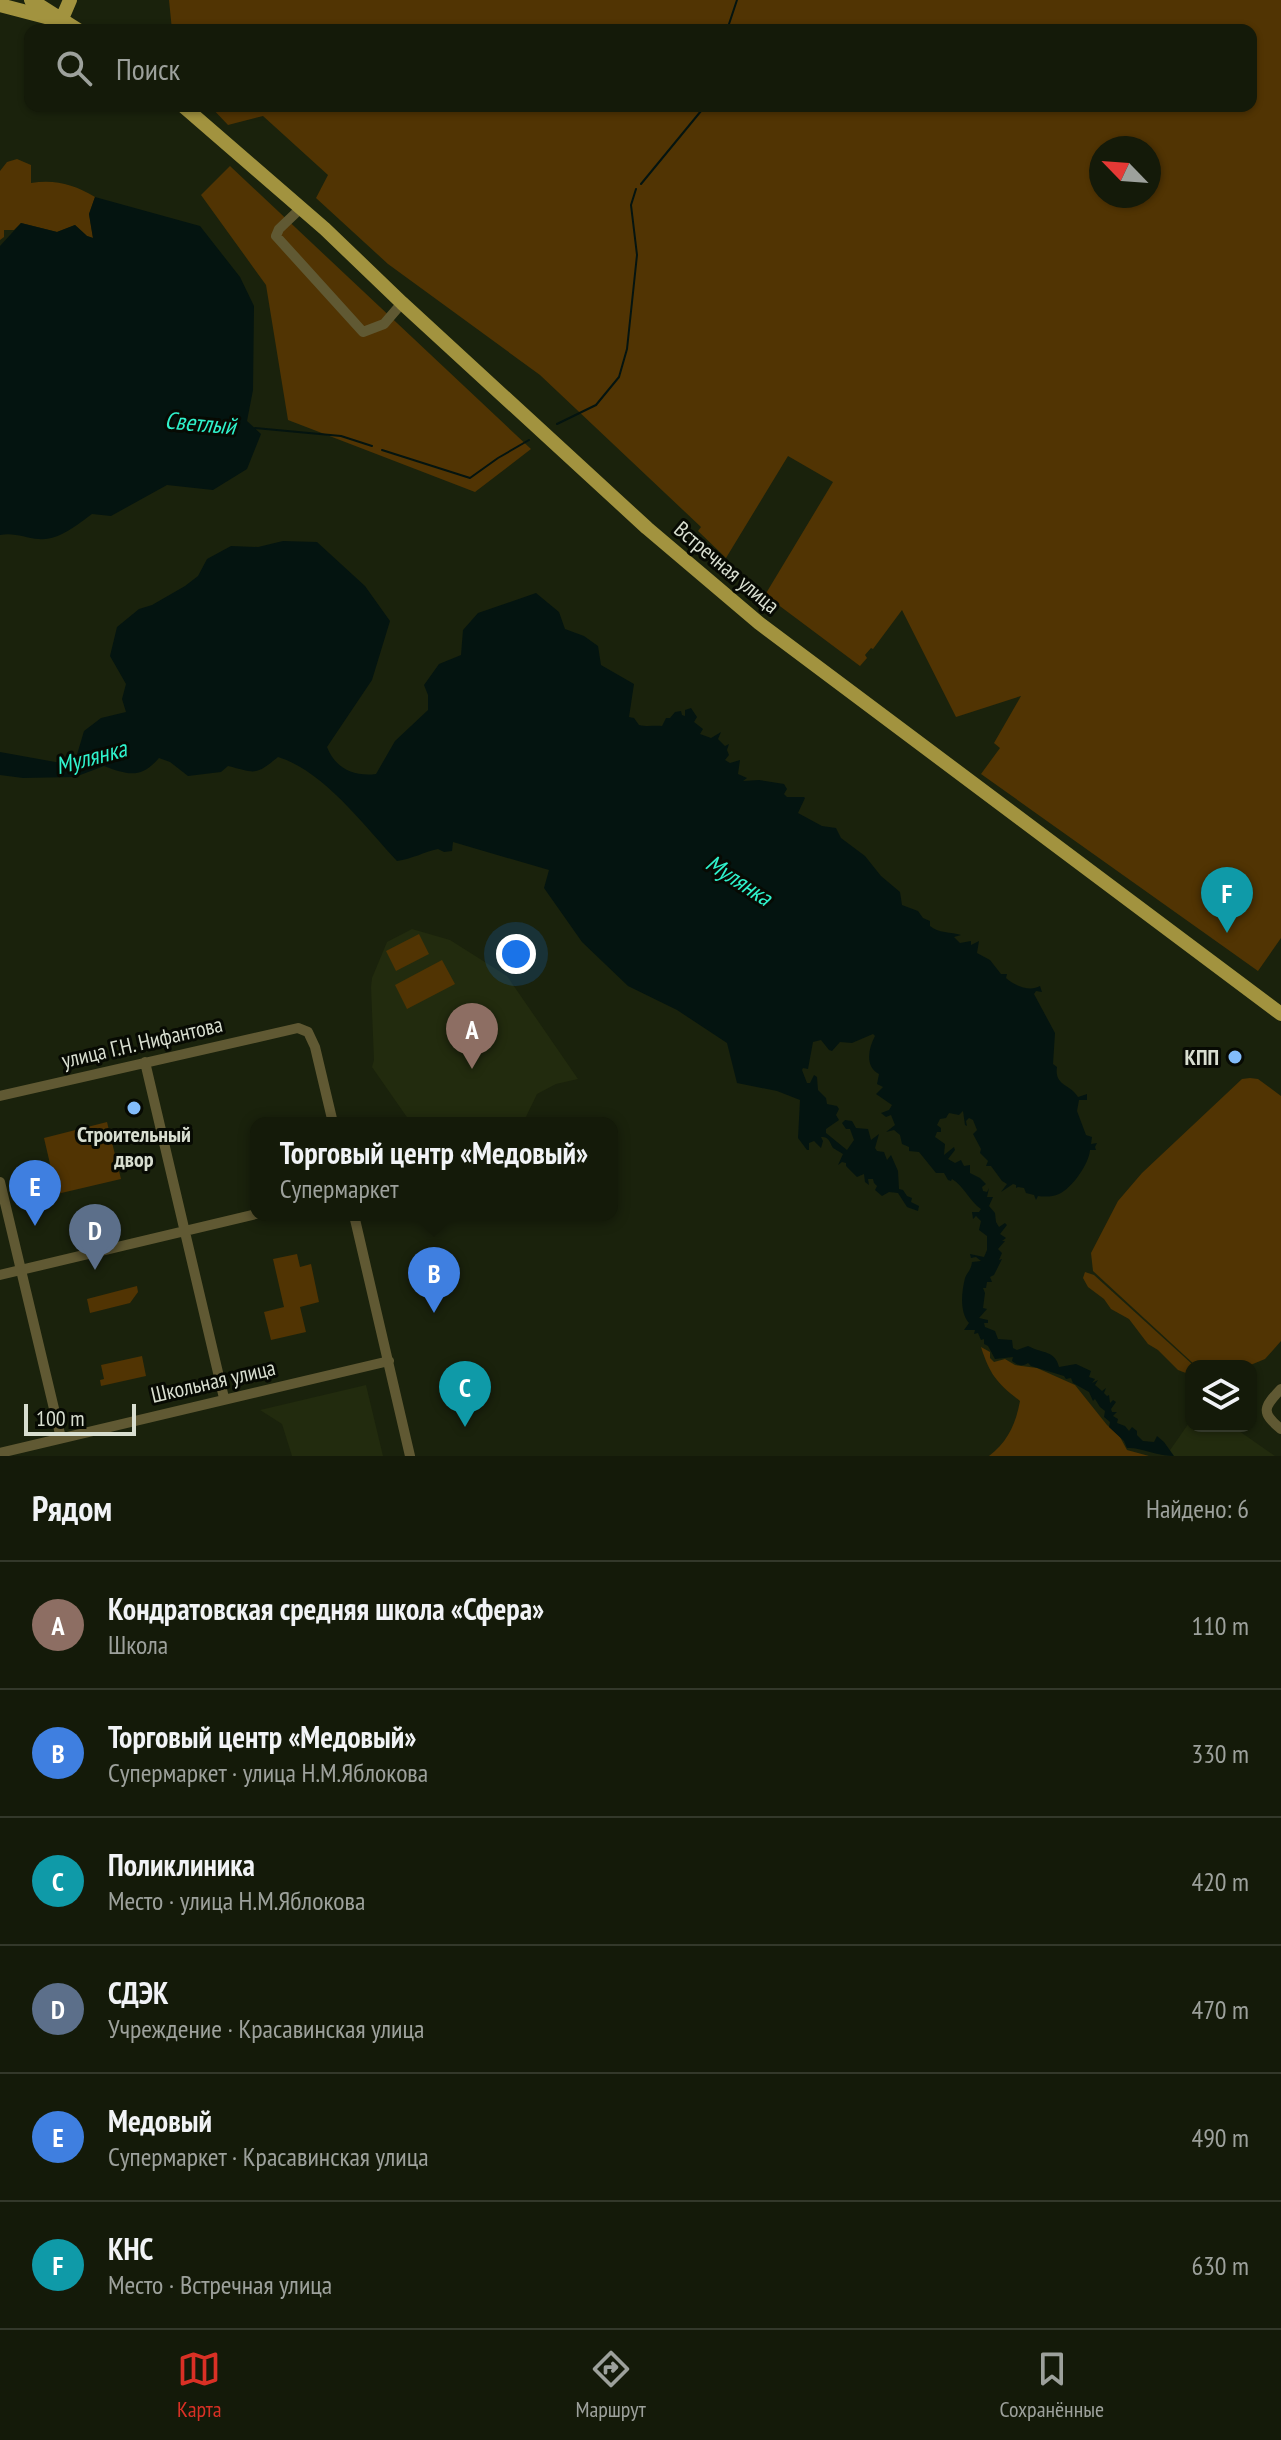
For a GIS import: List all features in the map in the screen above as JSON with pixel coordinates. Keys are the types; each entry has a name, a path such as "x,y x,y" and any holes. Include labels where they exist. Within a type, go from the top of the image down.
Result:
{"main road":[{"path":"31,0 67,24"},
{"path":"61,21 70,0"},
{"path":"0,5 61,21"},
{"name":"Встречная улица","path":"190,112 301,208 647,528 759,623 1281,1014"}],"street":[{"path":"301,208 279,229 276,236 363,332 384,324 402,303"},
{"name":"улица Г.Н. Нифантова","path":"0,1096 293,1028 304,1029 312,1039 332,1117"},
{"path":"145,1062 224,1398"},
{"path":"0,1182 61,1438"},
{"path":"0,1275 250,1215"},
{"path":"355,1221 410,1456"},
{"name":"Школьная улица","path":"0,1453 389,1361"},
{"path":"1281,1389 1267,1405 1266,1411 1269,1419 1281,1429"}],"shaded area":[{"path":"169,0 1281,0 1281,938 1258,971 981,774 1000,748 994,743 1021,696 956,717 902,610 865,655 867,658 860,666 765,595 833,482 788,456 726,558 698,531 701,527 540,375 388,264 316,198 328,175 263,116 228,125 216,112 1257,112 1257,24 171,24"},
{"path":"17,159 31,165 31,183 64,184 95,197 89,214 93,238 75,225 57,232 21,223 14,230 4,230 4,237 0,240 0,171 7,162"},
{"path":"230,166 531,449 475,492 288,420 266,285 201,195"},
{"path":"412,929 450,940 507,976 578,1079 556,1084 537,1094 526,1117 407,1117 372,1067 372,978 387,942"},
{"path":"419,934 429,954 396,971 386,951"},
{"path":"442,960 455,984 407,1009 395,985"},
{"path":"1242,1079 1258,1079 1281,1096 1281,1341 1265,1359 1257,1362 1189,1360 1093,1271 1091,1253 1118,1201 1142,1173"},
{"path":"107,1122 121,1179 57,1194 44,1138"},
{"path":"297,1254 300,1267 311,1264 319,1302 300,1307 306,1332 271,1340 264,1312 284,1307 273,1259"},
{"path":"1085,1272 1094,1275 1188,1360 1185,1360 1185,1373 1148,1344 1129,1319 1111,1309 1083,1278"},
{"path":"137,1286 138,1292 130,1303 90,1313 87,1299"},
{"path":"981,1347 990,1352 994,1362 1005,1359 1015,1365 1037,1368 1075,1385 1120,1437 1127,1450 1149,1456 989,1456 1010,1432 1020,1401 995,1378"},
{"path":"142,1356 146,1376 101,1386 100,1380 104,1379 101,1365"},
{"path":"366,1385 383,1456 292,1456 282,1424 260,1410"},
{"path":"1185,1429 1185,1432 1241,1432 1275,1456 1166,1456"}],"water":[{"path":"95,197 200,226 240,277 254,306 253,390 247,421 261,434 247,469 213,490 167,485 111,516 92,514 53,537 39,539 0,535 0,246 21,223 57,232 75,225 93,238 89,214"},
{"name":"Мулянка","path":"283,541 317,542 365,586 390,621 372,680 327,747 346,770 376,774 395,741 428,710 424,685 439,664 461,655 463,630 478,613 536,593 559,612 565,629 584,636 598,646 601,665 634,684 629,717 639,725 662,726 666,718 675,712 681,711 685,716 685,710 691,708 697,717 694,722 703,729 700,734 711,738 721,732 718,739 725,746 729,744 729,755 725,760 730,763 740,760 738,774 747,778 743,781 784,784 787,797 804,797 798,813 822,826 836,828 841,838 865,856 881,876 900,892 902,905 918,911 933,928 961,935 954,937 960,943 971,941 971,945 979,941 977,953 990,960 1001,974 1007,974 1006,978 1014,983 1027,988 1040,986 1042,992 1036,991 1034,994 1055,1033 1053,1064 1057,1067 1060,1081 1078,1097 1087,1094 1087,1100 1079,1100 1077,1111 1086,1135 1092,1137 1091,1144 1097,1143 1096,1150 1090,1150 1083,1168 1064,1191 1054,1196 1038,1196 1036,1200 1024,1188 1016,1188 1013,1184 1001,1192 1007,1184 991,1166 986,1166 988,1161 980,1153 973,1134 977,1130 973,1120 969,1118 965,1125 963,1111 959,1115 949,1113 946,1118 940,1119 937,1125 941,1132 937,1132 935,1137 945,1144 944,1155 954,1147 948,1159 955,1163 961,1160 964,1166 970,1165 970,1173 986,1184 982,1187 983,1191 987,1192 989,1188 987,1197 993,1197 989,1206 995,1213 999,1227 1005,1223 1007,1225 1000,1234 1006,1238 998,1249 1002,1253 999,1260 1002,1259 990,1277 992,1282 987,1282 986,1288 983,1288 983,1308 987,1309 979,1318 988,1320 984,1323 985,1327 995,1331 998,1339 1012,1340 1013,1348 1017,1350 1028,1346 1051,1355 1059,1367 1076,1364 1091,1371 1089,1377 1095,1379 1092,1383 1098,1380 1095,1385 1102,1391 1106,1388 1104,1393 1109,1395 1110,1403 1113,1400 1116,1402 1111,1409 1117,1412 1113,1416 1118,1419 1117,1423 1129,1431 1132,1427 1143,1441 1154,1442 1157,1436 1174,1456 1127,1448 1109,1427 1110,1422 1104,1417 1105,1411 1095,1399 1093,1401 1089,1392 1073,1383 1071,1378 1066,1379 1028,1363 1018,1364 1012,1361 1013,1357 995,1359 984,1344 984,1339 981,1340 978,1333 974,1334 975,1330 964,1330 969,1323 962,1303 965,1278 972,1262 981,1261 971,1258 970,1254 984,1257 987,1250 987,1236 979,1230 981,1221 976,1216 973,1219 972,1212 981,1209 956,1182 948,1180 944,1173 936,1173 919,1152 909,1151 894,1130 886,1132 895,1125 891,1115 886,1117 881,1113 892,1105 876,1094 883,1087 877,1084 879,1074 870,1062 873,1034 852,1043 840,1042 832,1051 821,1040 813,1042 808,1069 802,1070 807,1083 814,1075 817,1077 818,1090 826,1098 827,1104 839,1109 836,1115 839,1120 826,1129 826,1133 847,1150 854,1140 850,1129 842,1123 845,1120 852,1121 856,1128 868,1129 871,1140 879,1134 875,1148 884,1152 887,1160 891,1155 898,1171 899,1189 919,1206 918,1211 907,1207 898,1193 889,1192 882,1196 875,1190 877,1186 873,1179 868,1179 869,1185 865,1182 864,1174 857,1177 846,1163 838,1165 843,1154 833,1148 826,1138 821,1137 821,1148 814,1141 809,1143 807,1150 798,1138 800,1100 777,1091 737,1083 727,1043 677,1010 628,986 582,942 544,888 549,870 453,842 452,851 438,849 397,861 327,787 312,774 278,757 255,771 228,766 221,772 188,776 170,762 159,758 146,769 134,773 104,766 75,777 0,775 0,752 61,763 76,758 84,731 101,718 126,712 122,699 126,684 110,656 117,627 139,609 185,586 198,576 207,559 231,546 258,547"}],"waterway":[{"path":"729,24 737,0"},
{"path":"641,184 700,112"},
{"name":"Светлый","path":"557,424 596,405 619,377 627,349 637,255 631,205 636,189"},
{"name":"Светлый","path":"255,428 341,436 372,446"},
{"name":"Светлый","path":"382,450 470,478 529,440"}],"place":[{"name":"КНС","path":"1227,933"},
{"name":"КПП","path":"1235,1057"},
{"name":"Кондратовская средняя школа «Сфера»","path":"472,1069"},
{"name":"Строительный двор","path":"134,1108"},
{"name":"Медовый","path":"35,1226"},
{"name":"СДЭК","path":"95,1270"},
{"name":"Торговый центр «Медовый»","path":"434,1313"},
{"name":"Поликлиника","path":"465,1427"}]}
